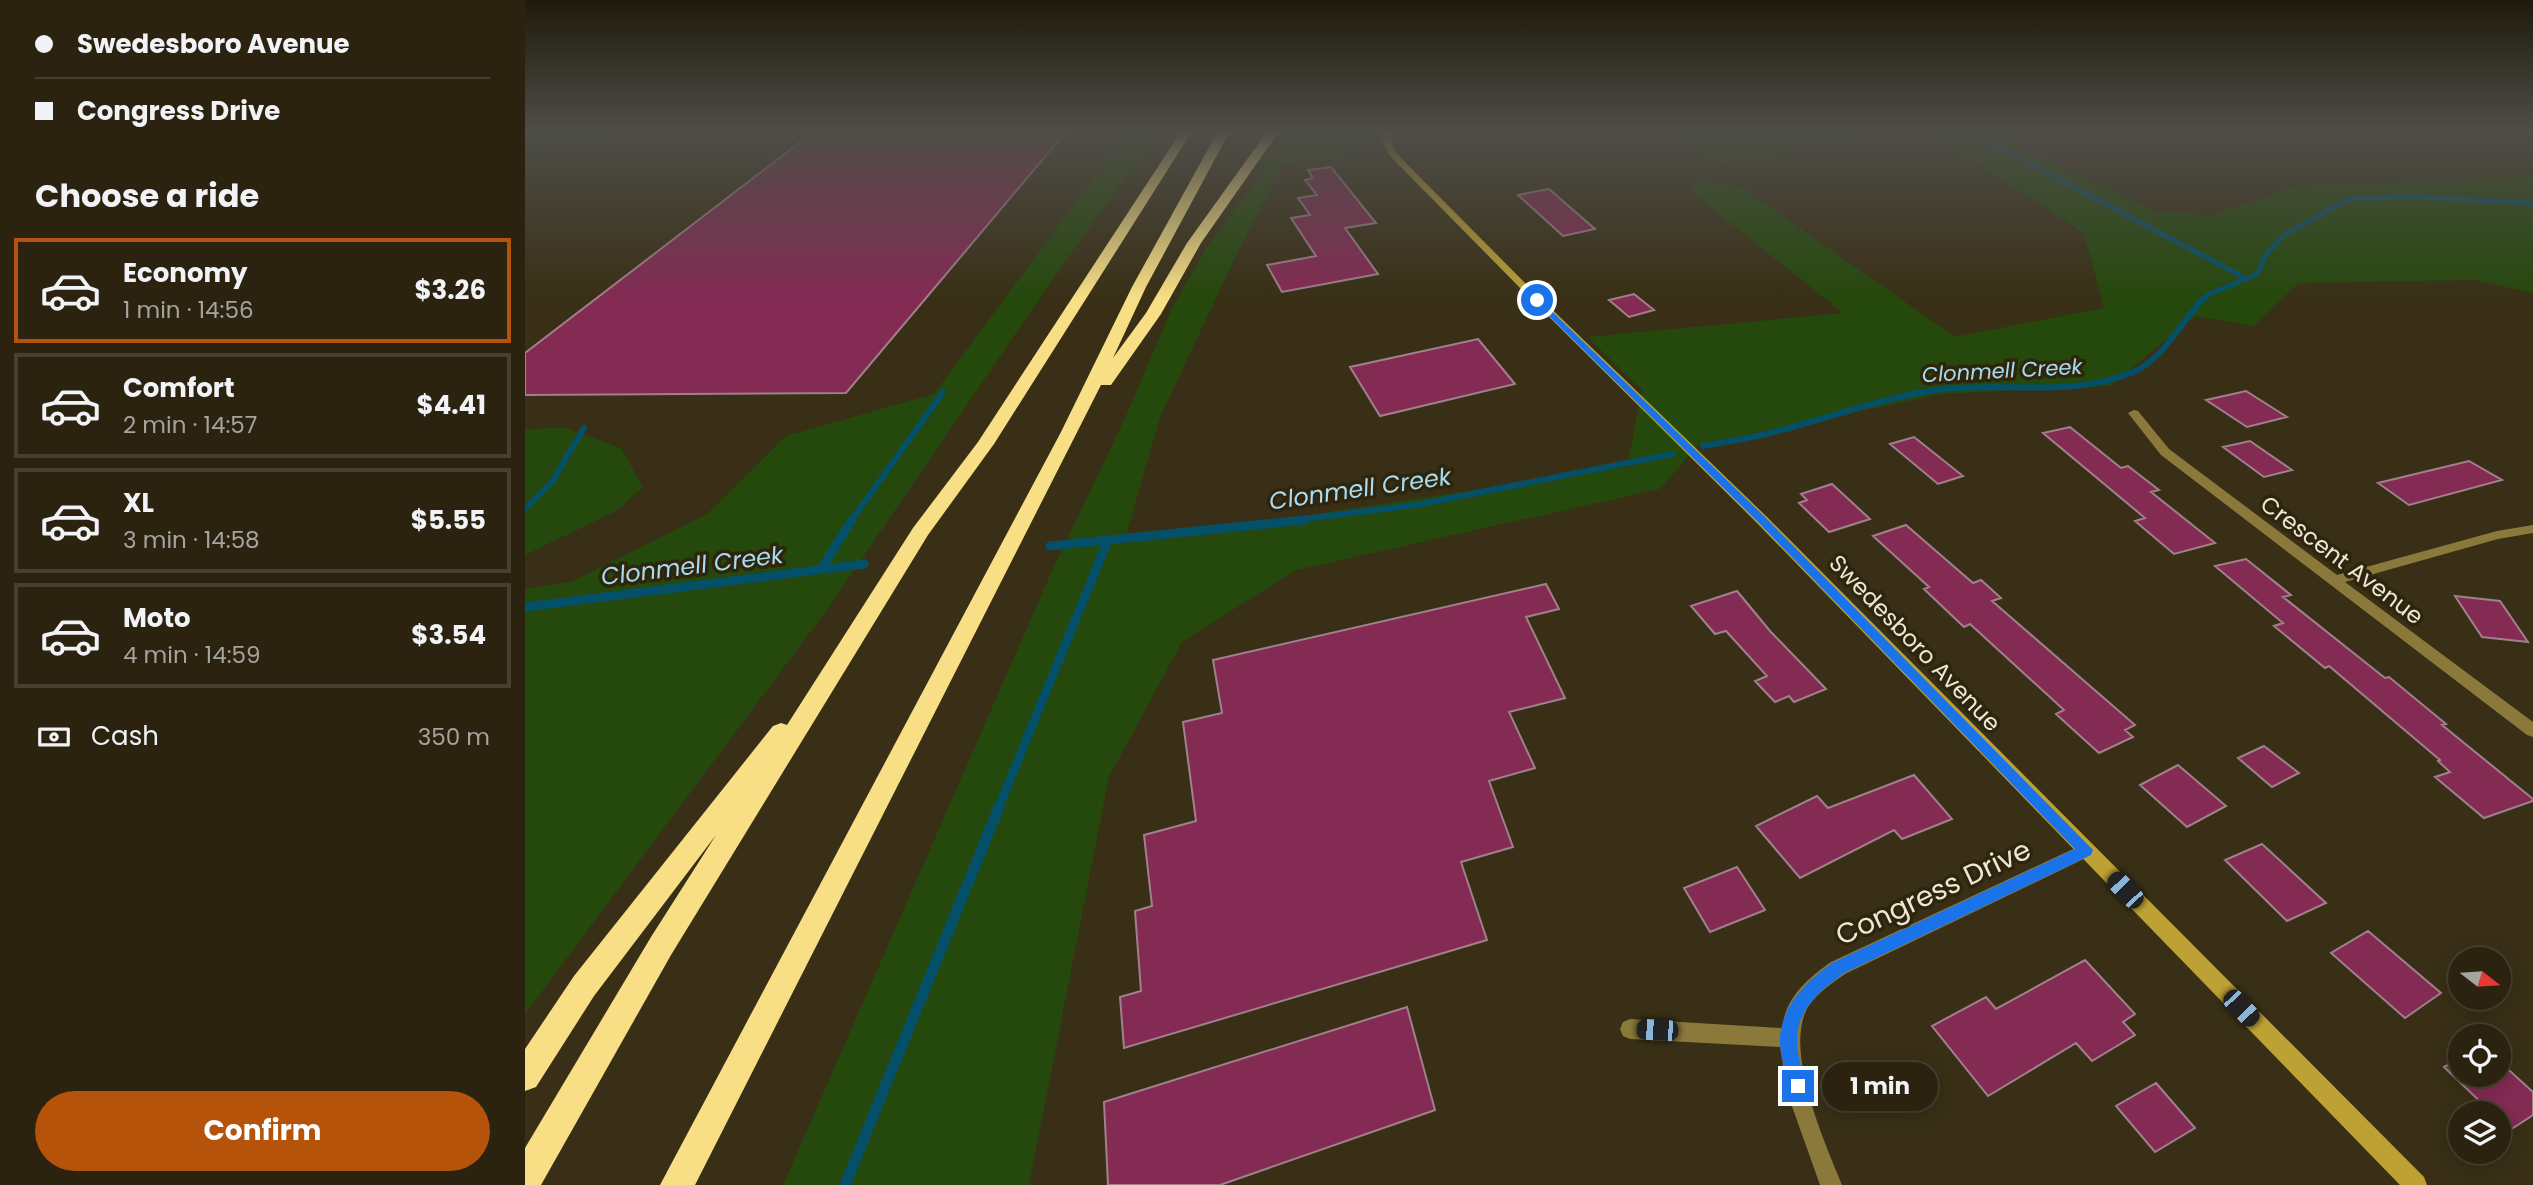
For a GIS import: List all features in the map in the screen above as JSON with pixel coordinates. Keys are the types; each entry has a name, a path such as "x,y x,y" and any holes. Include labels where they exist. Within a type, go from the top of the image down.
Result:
{"highway":[{"path":"525,1180 661,946 840,659 920,532 985,444 1149,188"},
{"path":"677,1185 1070,432 1139,287 1193,188"},
{"path":"1070,432 1153,314 1194,243 1233,188"},
{"path":"525,1076 584,986 741,782 840,659"}],"street":[{"name":"Swedesboro Avenue","path":"1427,188 1762,520 2416,1185"},
{"name":"Crescent Avenue","path":"2134,413 2165,452 2533,731"},
{"path":"2335,580 2506,532 2533,529"},
{"name":"Congress Drive","path":"1831,1185 1802,1111 1788,1038 1799,1005 1815,985 1838,968 2086,850"},
{"path":"1630,1028 1788,1038"}],"green space":[{"path":"1086,188 1118,188 829,607 525,1014 525,589 571,582 707,514 786,436 934,394"},
{"path":"1250,188 1271,188 1160,417 1124,543 1627,467 1642,390 1587,337 1843,313 1692,192 1693,188 1743,188 1955,337 2104,308 2084,233 2015,188 2106,188 2155,211 2211,215 2291,188 2533,188 2533,293 2475,280 2299,283 2253,326 2195,316 2110,386 1941,394 1698,445 1660,489 1296,570 1182,642 1109,777 1029,1185 783,1185 1051,573 1126,416 1172,308 1205,250"},
{"path":"566,428 621,448 643,487 616,511 525,555 525,429"}],"building":[{"path":"740,188 1018,188 846,393 525,395 525,353"},
{"path":"1312,188 1348,188 1376,223 1345,228 1378,274 1282,292 1267,265 1316,256 1291,218 1310,215 1298,198 1317,195"},
{"path":"1549,189 1595,229 1563,236 1518,195"},
{"path":"1634,294 1654,310 1629,317 1609,300"},
{"path":"1478,339 1515,384 1380,416 1350,367"},
{"path":"2246,391 2287,417 2247,427 2206,400"},
{"path":"2070,427 2121,468 2128,466 2159,490 2151,492 2215,543 2174,554 2135,521 2145,518 2043,433"},
{"path":"1914,437 1963,476 1938,484 1890,444"},
{"path":"2250,441 2292,470 2264,477 2223,447"},
{"path":"2469,461 2502,480 2409,505 2378,483"},
{"path":"1832,484 1870,519 1829,532 1799,503 1807,500 1801,494"},
{"path":"1906,525 1973,583 1981,580 2001,598 1992,601 2135,725 2125,730 2133,737 2099,753 2056,714 2064,710 1970,624 1964,627 1924,589 1929,587 1873,536"},
{"path":"2246,559 2291,595 2283,597 2385,678 2389,677 2533,801 2484,818 2435,777 2450,772 2438,761 2440,760 2329,666 2325,668 2274,626 2283,623 2215,566"},
{"path":"1546,584 1559,609 1526,617 1565,698 1509,712 1535,768 1489,781 1513,847 1461,862 1487,940 1124,1048 1120,997 1141,991 1135,911 1152,906 1144,835 1196,821 1183,722 1222,713 1213,660"},
{"path":"1737,591 1770,631 1826,689 1794,702 1789,696 1775,702 1755,681 1767,676 1726,631 1715,634 1691,606"},
{"path":"2455,596 2500,601 2528,642 2482,637"},
{"path":"2264,746 2299,773 2272,787 2238,758"},
{"path":"2178,765 2226,806 2187,827 2140,785"},
{"path":"1914,775 1952,819 1902,839 1894,830 1800,878 1756,826 1817,796 1828,808"},
{"path":"2262,844 2326,903 2287,921 2225,860"},
{"path":"1737,867 1765,910 1710,932 1684,888"},
{"path":"2368,931 2441,993 2405,1018 2331,953"},
{"path":"2085,960 2135,1014 2123,1022 2135,1035 2092,1061 2076,1043 1988,1096 1932,1026 1986,997 1996,1009"},
{"path":"1407,1007 1435,1110 1220,1185 1108,1185 1104,1102"},
{"path":"2511,1072 2533,1092 2533,1115 2511,1129 2511,1101 2479,1101 2465,1087 2511,1087"},
{"path":"2156,1083 2195,1128 2155,1152 2116,1106"}],"waterway":[{"path":"2076,188 2245,278"},
{"name":"Clonmell Creek","path":"2201,302 2207,295 2255,275 2261,268 2264,257 2285,234 2351,198 2417,197 2533,203"},
{"name":"Clonmell Creek","path":"1703,446 1766,434 1897,397 1942,389 2062,387 2110,380 2133,372 2154,358 2202,300"},
{"path":"851,521 943,392"},
{"path":"525,509 552,482 584,428"},
{"name":"Clonmell Creek","path":"1288,521 1416,505 1672,454"},
{"path":"821,569 852,520"},
{"name":"Clonmell Creek","path":"1108,540 1305,520"},
{"path":"998,809 1108,540"},
{"name":"Clonmell Creek","path":"1050,546 1108,540"},
{"name":"Clonmell Creek","path":"525,607 864,564"},
{"path":"845,1185 999,807"}],"route":[{"path":"1537,300 1762,520 2086,850 1838,968 1815,985 1799,1005 1788,1038 1798,1086"}]}
